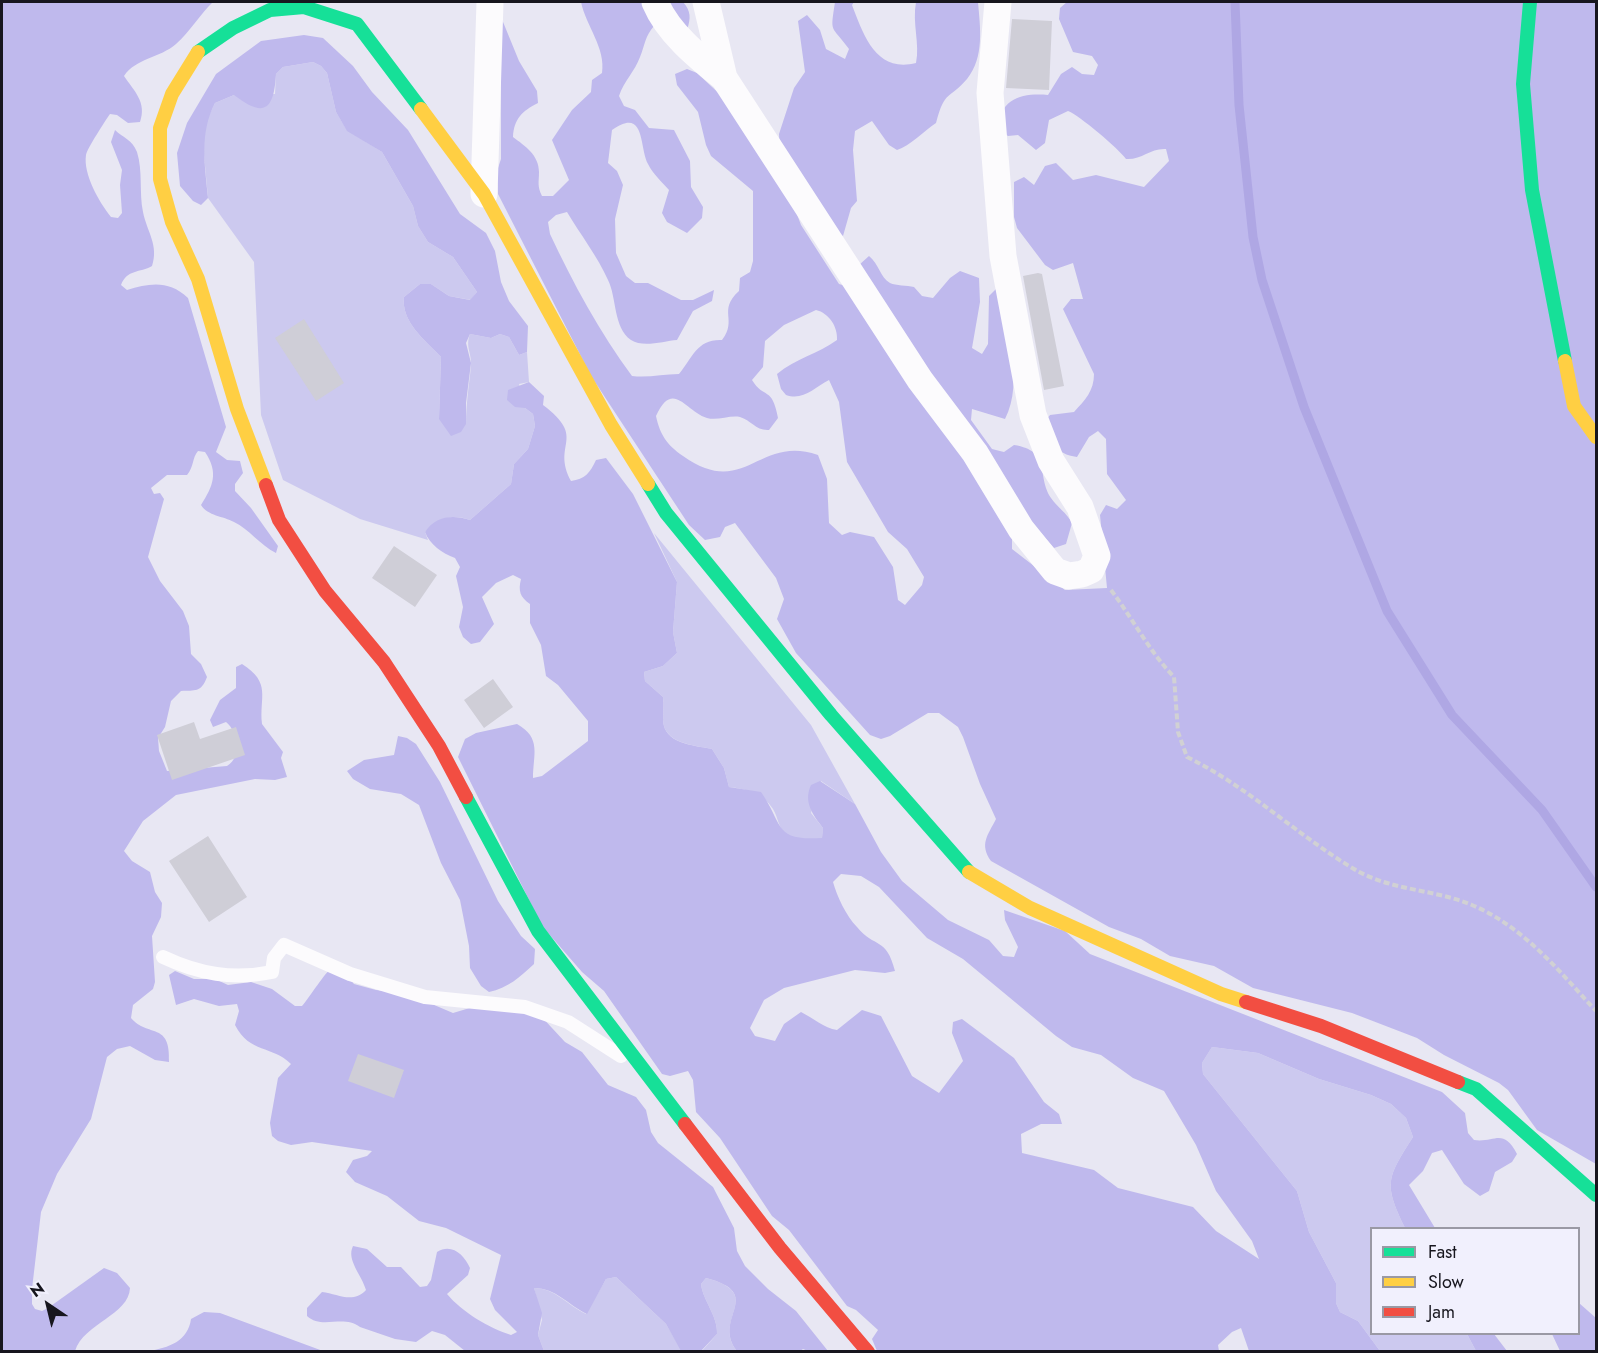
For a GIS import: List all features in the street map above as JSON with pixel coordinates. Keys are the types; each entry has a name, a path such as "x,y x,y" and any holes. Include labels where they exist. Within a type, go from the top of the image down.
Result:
{"street":[{"path":"484,194 490,2"},
{"path":"655,2 659,11 684,43 724,78 920,380 975,453 1021,529 1055,571 1069,576 1091,570 1097,556 1080,507 1051,461 1033,415 1003,256 990,93 998,2"},
{"path":"706,2 724,78"},
{"path":"1530,2 1523,84 1532,190 1574,406 1596,437"},
{"path":"868,1352 780,1248 538,931 439,746 384,662 325,591 279,520 237,409 198,279 172,222 160,179 160,128 172,94 197,53 233,28 270,9 304,7 357,24 484,194 611,425 666,513 831,715 967,871 1030,908 1221,994 1321,1026 1476,1089 1596,1195"}],"lane":[{"path":"163,957 181,966 219,976 249,977 272,972 274,958 284,945 350,974 425,997 525,1006 568,1022 645,1072"}],"path":[{"path":"1091,570 1130,614 1139,634 1174,677 1178,732 1187,757 1211,768 1281,821 1356,870 1383,883 1470,904 1510,924 1540,951 1596,1011"}],"shaded area":[{"path":"2,2 213,2 170,49 135,65 124,76 141,103 140,122 128,123 117,115 110,114 89,147 86,163 89,179 97,196 111,217 118,218 122,213 120,185 122,170 111,142 115,130 130,141 135,148 140,167 143,212 153,245 154,258 152,266 130,274 121,285 127,290 151,285 166,286 174,288 188,298 226,427 216,452 227,460 240,461 243,473 235,484 235,491 251,508 278,546 276,553 239,525 204,509 201,505 209,492 213,479 212,466 205,452 198,451 187,475 167,475 151,488 154,494 160,493 164,499 148,557 160,581 183,611 189,626 191,654 201,664 207,677 200,688 181,691 171,701 165,727 158,738 159,751 167,771 227,766 232,762 237,744 230,726 226,722 213,727 210,720 220,700 236,688 236,667 242,664 261,684 262,724 283,752 281,758 287,777 275,780 255,779 176,795 143,821 124,851 132,861 150,872 155,892 162,903 161,917 152,936 155,982 153,989 133,1005 131,1018 144,1028 162,1035 169,1049 169,1062 155,1060 130,1046 117,1049 107,1057 91,1119 57,1174 41,1212 32,1289 32,1304 35,1309 42,1311 48,1308 104,1268 117,1273 130,1288 128,1297 122,1305 87,1333 75,1351 2,1352"},
{"path":"581,2 683,2 690,15 687,30 654,26 619,96 624,106 635,110 649,128 674,130 690,161 691,187 703,207 702,218 687,233 667,222 662,213 669,190 648,164 639,132 631,123 623,124 612,130 608,163 617,171 623,185 615,219 616,253 626,276 635,283 648,283 681,300 693,300 714,290 712,301 693,311 677,340 641,344 631,340 621,328 611,287 604,271 567,212 556,215 548,222 550,234 578,289 609,343 632,376 679,374 701,346 714,340 722,340 728,326 729,304 739,291 740,278 750,272 753,261 753,191 711,156 698,112 677,85 675,74 687,69 697,73 725,99 786,185 801,225 839,284 849,287 859,265 869,256 890,283 914,287 922,296 933,298 950,278 960,271 979,278 980,302 972,348 982,354 988,344 989,296 997,288 1011,354 1013,388 1011,404 1005,419 972,409 971,420 992,449 1004,452 1014,445 1026,448 1038,458 1051,498 1072,523 1066,544 1054,548 1032,523 1012,526 1012,549 1065,590 1107,588 1100,515 1106,505 1117,509 1126,500 1107,474 1106,439 1098,431 1089,437 1077,457 1064,453 1054,446 1043,424 1050,415 1074,412 1091,390 1094,374 1063,309 1071,299 1083,299 1073,263 1053,270 1045,265 1017,228 1014,217 1014,182 1024,177 1034,185 1045,166 1056,163 1073,180 1096,175 1144,187 1169,161 1166,149 1126,159 1098,133 1068,111 1049,120 1045,143 1036,150 1018,135 1008,136 998,129 1003,110 1008,104 1021,97 1048,95 1061,74 1072,67 1082,74 1094,75 1098,65 1092,56 1073,52 1059,19 1060,8 1067,2 1596,2 1596,1164 1537,1130 1508,1090 1499,1083 1444,1055 1417,1038 1352,1013 1253,988 1214,966 1170,956 1141,939 1109,927 991,861 985,844 996,819 958,727 939,713 928,713 890,736 881,739 870,735 796,653 777,619 784,599 776,578 735,523 725,527 720,537 705,540 689,525 591,376 498,194 497,171 501,159 501,17 519,61 537,91 538,103 520,116 515,125 513,137 530,151 537,161 542,196 553,196 569,180 552,140 572,110 591,92 592,80 602,73 601,55","holes":["816,310 832,321 837,340 777,374 781,389 786,395 798,396 808,393 829,380 839,402 847,462 888,532 907,549 924,577 922,585 905,605 898,600 893,567 874,537 850,532 842,535 829,523 827,479 818,455 798,451 780,452 737,469 722,471 704,468 668,444 658,423 656,416 662,405 674,399 680,400 707,418 740,417 761,429 769,430 778,418 776,408 770,397 752,380 763,367 765,341 784,325"]},
{"path":"835,2 854,2 852,5 867,40 881,57 891,63 902,65 916,63 916,2 978,2 980,31 979,51 973,70 961,86 945,100 936,123 912,142 897,150 889,145 872,121 855,131 853,150 857,201 851,208 843,236 828,226 780,154 779,134 794,88 805,72 798,21 807,15 820,30 826,49 845,59 849,49 832,25"},
{"path":"304,35 323,38 353,66 372,92 408,130 460,214 486,233 495,251 501,282 509,301 528,326 527,352 519,355 509,337 500,334 491,338 470,334 466,343 471,363 466,424 461,432 451,436 439,419 441,357 410,322 406,315 404,297 420,284 431,284 449,296 470,300 477,292 453,257 428,242 418,226 413,206 382,152 347,131 336,112 327,73 321,66 313,62 283,67 276,74 273,95 266,107 253,107 234,95 215,103 205,138 208,198 201,205 193,201 180,186 177,153 187,123 216,74 261,41"},
{"path":"313,62 327,73 336,112 347,130 382,152 413,206 418,226 428,242 453,257 477,292 471,300 449,296 431,284 420,284 404,297 406,315 410,322 441,357 439,419 466,424 471,366 468,343 470,334 491,338 500,334 509,337 519,355 527,352 529,382 519,384 525,408 533,414 535,426 528,449 514,464 511,484 470,520 451,517 435,524 425,532 428,540 360,519 283,480 261,415 254,262 208,198 203,144 206,121 215,103 234,95 275,94 276,74 283,67"},
{"path":"529,382 544,396 543,405 564,426 566,468 571,481 587,475 596,460 606,458 633,494 677,582 673,632 677,653 663,666 644,672 645,681 663,697 665,728 674,739 712,749 724,768 729,787 761,792 777,822 787,833 795,837 822,838 823,828 813,813 808,797 811,785 820,781 855,804 881,852 902,881 948,920 989,940 1003,956 1014,957 1018,947 1005,920 1004,910 1065,931 1090,954 1442,1092 1465,1113 1468,1133 1474,1140 1503,1138 1512,1146 1517,1154 1512,1162 1495,1172 1489,1191 1480,1196 1464,1184 1442,1150 1432,1153 1423,1171 1409,1185 1434,1227 1405,1227 1393,1201 1391,1181 1398,1162 1413,1137 1406,1118 1391,1104 1371,1095 1319,1079 1258,1053 1212,1047 1202,1063 1203,1074 1297,1191 1309,1232 1336,1283 1336,1303 1340,1312 1358,1321 1380,1351 1249,1351 1241,1328 1232,1332 1218,1345 1219,1351 877,1351 872,1339 878,1330 856,1310 847,1306 789,1230 772,1216 720,1138 696,1112 693,1080 688,1071 670,1076 662,1074 604,991 582,972 542,926 458,757 465,739 476,733 517,724 525,729 533,741 535,754 533,778 542,776 588,741 588,721 558,685 546,676 541,645 530,623 530,604 521,593 521,579 513,575 496,583 482,597 494,624 480,642 471,644 463,637 459,627 463,607 456,576 460,567 455,558 433,545 425,532 434,523 445,518 457,517 470,520 511,484 514,464 528,449 535,426 533,414 525,408 515,407 507,400 508,390","holes":["841,874 861,876 879,887 927,938 963,959 1056,1036 1072,1047 1101,1055 1133,1078 1164,1091 1196,1145 1216,1191 1252,1241 1259,1259 1216,1231 1193,1207 1118,1188 1094,1170 1022,1153 1021,1134 1041,1124 1062,1124 1059,1114 1044,1102 1014,1058 962,1019 953,1022 952,1033 963,1061 939,1093 912,1076 881,1016 862,1010 837,1030 801,1012 784,1024 775,1041 755,1036 750,1028 764,1000 784,988 855,970 885,973 895,971 892,960 884,947 863,934 849,917 833,882"]},
{"path":"654,533 811,725 855,804 821,781 811,813 823,828 822,839 797,839 785,834 773,809 764,799 748,791 729,787 724,768 712,749 674,739 665,728 663,697 645,681 644,672 663,666 677,653 673,632 677,582"},
{"path":"398,736 407,738 416,744 440,782 498,901 521,936 535,949 534,964 519,978 502,988 489,992 481,986 470,968 469,946 460,900 441,863 419,805 401,794 370,789 353,779 347,771 364,760 394,755"},
{"path":"332,968 345,973 354,984 376,990 406,993 453,1013 473,1007 539,1014 565,1042 582,1052 608,1085 636,1097 646,1110 651,1132 658,1143 713,1187 734,1228 737,1251 745,1266 768,1289 796,1311 828,1351 803,1349 799,1352 737,1351 731,1339 730,1328 736,1299 733,1292 724,1284 706,1278 701,1284 717,1327 717,1334 701,1351 681,1351 666,1324 616,1277 606,1279 587,1314 549,1291 534,1288 542,1313 538,1335 544,1351 465,1351 445,1335 432,1331 416,1342 395,1339 353,1323 319,1322 307,1316 307,1308 322,1292 351,1297 366,1290 353,1262 351,1251 353,1246 367,1249 387,1267 401,1267 420,1287 427,1286 431,1280 437,1252 448,1249 461,1255 470,1268 468,1275 447,1294 460,1307 485,1324 511,1335 517,1332 495,1310 490,1299 501,1255 446,1228 419,1221 387,1196 355,1182 346,1172 353,1160 367,1156 372,1151 312,1142 291,1145 278,1141 272,1136 270,1123 278,1078 291,1064 284,1058 247,1041 235,1025 239,1011 237,1004 219,1006 194,999 176,1005 169,975 175,971 194,979 215,979 228,985 251,982 272,989 295,1006 302,1006"},
{"path":"1212,1047 1258,1053 1319,1079 1371,1095 1391,1104 1406,1118 1413,1137 1393,1172 1391,1181 1393,1201 1405,1227 1370,1227 1370,1335 1468,1335 1476,1351 1380,1351 1358,1321 1340,1312 1336,1303 1336,1283 1309,1232 1297,1191 1203,1074 1202,1063"},
{"path":"616,1277 666,1324 682,1351 544,1351 538,1335 542,1320 534,1288 555,1294 586,1314 606,1279"},
{"path":"706,1278 724,1284 733,1292 736,1300 730,1328 731,1339 737,1351 701,1352 717,1334 717,1327 701,1284"},
{"path":"1580,1304 1596,1318 1596,1351 1560,1351 1552,1335 1580,1335"},
{"path":"204,1312 220,1313 323,1351 148,1351 163,1348 182,1338 191,1319"},
{"path":"1468,1335 1495,1335 1507,1351 1476,1351"}],"building":[{"path":"1012,19 1052,21 1049,90 1006,88"},
{"path":"1042,274 1064,386 1044,390 1023,276"},
{"path":"304,319 344,383 316,401 275,338"},
{"path":"394,546 437,575 415,607 372,578"},
{"path":"493,679 513,707 484,728 464,700"},
{"path":"194,722 200,739 236,727 245,755 172,780 157,735"},
{"path":"208,836 247,897 209,922 169,861"},
{"path":"358,1054 404,1070 394,1098 348,1081"}],"waterway":[{"path":"1235,2 1239,105 1253,237 1262,280 1304,407 1387,611 1452,715 1542,810 1596,887"}],"traffic: fast":[{"path":"1530,2 1523,84 1532,190 1565,361"},
{"path":"198,52 233,28 270,10 304,7 357,24 421,109"},
{"path":"648,484 666,513 831,715 969,872"},
{"path":"466,797 538,931 685,1124"},
{"path":"1458,1082 1476,1089 1596,1195"}],"traffic: slow":[{"path":"198,52 172,94 160,128 160,179 172,222 198,279 237,409 266,485"},
{"path":"421,109 484,194 611,425 648,484"},
{"path":"1565,361 1574,406 1596,437"},
{"path":"969,872 1030,908 1221,994 1246,1002"}],"traffic: jam":[{"path":"266,485 279,520 325,591 384,662 439,746 466,797"},
{"path":"1246,1002 1321,1026 1458,1082"},
{"path":"685,1124 780,1248 868,1352"}]}
